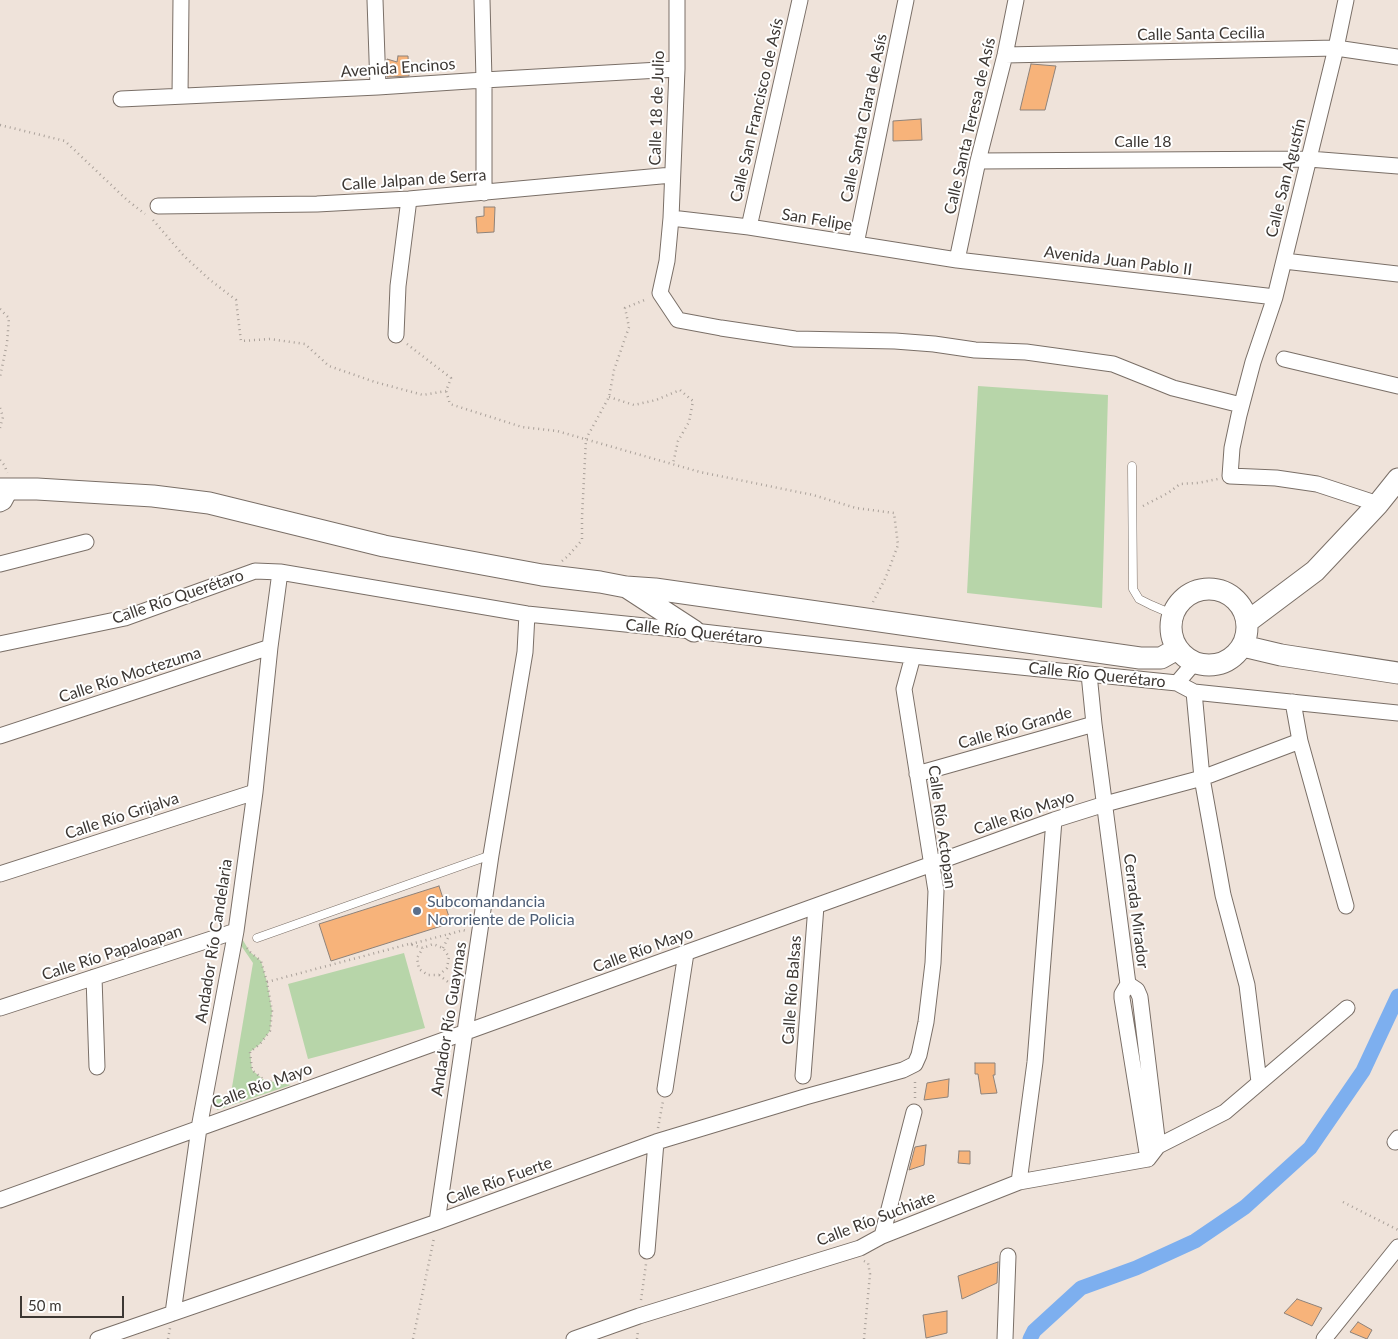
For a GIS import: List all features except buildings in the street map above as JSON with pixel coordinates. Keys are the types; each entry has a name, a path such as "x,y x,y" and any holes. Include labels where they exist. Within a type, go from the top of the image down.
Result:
{"main road":[{"path":"1247,622 1315,571 1378,504 1398,479"},
{"name":"Calle Río Querétaro","path":"4,494 37,489 153,496 209,503 384,546 542,575 865,618 1140,658 1160,658 1177,649"},
{"path":"626,587 694,631"},
{"path":"1207,589 1229,594 1244,611 1247,622 1247,634 1243,646 1236,655 1227,662 1205,666 1194,663 1184,657 1177,649 1172,638 1170,626 1172,614 1186,596 1196,591 1207,589"},
{"path":"1243,646 1281,655 1398,674"}],"street":[{"path":"180,96 181,0"},
{"path":"375,0 378,87"},
{"path":"482,0 484,193"},
{"name":"Calle 18 de Julio","path":"660,293 667,261 672,218 677,69 677,0"},
{"name":"Calle San Francisco de Asís","path":"749,227 800,0"},
{"name":"Calle Santa Clara de Asís","path":"856,244 906,0"},
{"name":"Calle Santa Teresa de Asís","path":"957,260 1016,0"},
{"name":"Calle San Agustín","path":"1230,476 1232,448 1241,405 1275,296 1346,0"},
{"name":"Calle Santa Cecilia","path":"1005,55 1336,48 1398,57"},
{"name":"Avenida Encinos","path":"121,98 378,87 677,69"},
{"name":"Calle 18","path":"978,161 1308,159 1398,166"},
{"name":"Calle Jalpan de Serra","path":"158,206 317,204 409,200 672,175"},
{"path":"396,335 398,286 409,200"},
{"name":"San Felipe","path":"672,218 749,227 957,260"},
{"name":"Avenida Juan Pablo II","path":"957,260 1275,296"},
{"path":"1284,260 1398,274"},
{"path":"660,293 678,320 795,338 934,344 975,350 1026,352 1113,364 1173,388 1241,405"},
{"path":"1284,359 1398,386"},
{"path":"1230,476 1276,478 1316,484 1378,504"},
{"path":"0,564 86,542"},
{"name":"Calle Río Querétaro","path":"0,644 125,618 254,571 280,572 527,614 1090,674 1177,684 1194,692 1398,713"},
{"name":"Andador Río Candelaria","path":"173,1313 199,1128 236,931 280,572"},
{"name":"Andador Río Guaymas","path":"437,1222 491,855 525,652 527,614"},
{"name":"Calle Río Moctezuma","path":"0,736 270,646"},
{"name":"Calle Río Actopan","path":"913,656 904,690 936,891 933,963 926,1022 919,1055 915,1064"},
{"path":"1177,684 1194,663"},
{"name":"Cerrada Mirador","path":"1090,674 1094,724 1128,984 1137,990 1140,997 1158,1146"},
{"path":"1194,692 1202,778 1223,895 1247,985 1260,1082"},
{"path":"1293,702 1300,741 1346,906"},
{"name":"Calle Río Grande","path":"917,774 1094,724"},
{"name":"Calle Río Mayo","path":"0,1200 1054,820 1202,778 1300,741"},
{"name":"Calle Río Grijalva","path":"0,874 254,792"},
{"path":"1019,1182 1035,1062 1054,820"},
{"name":"Calle Río Balsas","path":"803,1076 816,906"},
{"name":"Calle Río Papaloapan","path":"0,1008 236,931"},
{"path":"665,1089 686,953"},
{"path":"94,978 97,1067"},
{"path":"1128,984 1122,994 1122,998 1148,1159"},
{"path":"1148,1159 1158,1146 1225,1112 1347,1008"},
{"name":"Calle Río Fuerte","path":"98,1339 437,1222 656,1142 804,1096 903,1070 915,1064"},
{"path":"882,1236 914,1112"},
{"path":"647,1251 656,1142"},
{"name":"Calle Río Suchiate","path":"574,1339 639,1316 860,1248 882,1236 1019,1182 1148,1159"},
{"path":"1324,1339 1398,1247"},
{"path":"1005,1339 1008,1256"}],"lane":[{"path":"1132,466 1133,589 1138,599 1172,614"},
{"path":"257,938 491,855"}],"path":[{"path":"0,125 65,140 128,200 156,222 184,256 208,279 236,300 241,341 270,338 305,344 329,366 376,382 423,395 446,391"},
{"path":"542,575 568,556 582,540 586,439 610,397 614,370 629,327 625,308 660,293"},
{"path":"0,309 9,318 7,343 0,376"},
{"path":"396,335 451,378 446,391 450,404 522,427 557,431 700,472 813,495 856,508 894,512 898,545 886,577 865,618"},
{"path":"610,397 634,405 656,400 680,390 693,401 689,422 678,441 673,464"},
{"path":"0,408 4,417 0,428"},
{"path":"1132,511 1168,493 1180,484 1198,483 1230,476"},
{"path":"267,982 463,930 479,933"},
{"path":"236,931 250,952 261,961 272,1011 270,1031 260,1044 250,1052 252,1070 264,1080 304,1089"},
{"path":"443,948 450,934"},
{"path":"409,944 423,948"},
{"path":"439,975 447,968 449,957 443,948 433,944 423,948 417,958 419,968 428,975 439,975 452,985 459,1003"},
{"path":"428,1045 454,1011"},
{"path":"914,1112 915,1064"},
{"path":"656,1142 665,1089"},
{"path":"1343,1202 1398,1230"},
{"path":"413,1339 437,1222"},
{"path":"637,1339 647,1251"},
{"path":"862,1260 868,1263 870,1274 864,1339"}],"green space":[{"path":"978,386 1108,395 1102,608 967,593"},
{"path":"238,932 250,952 261,961 272,1011 270,1031 260,1044 250,1052 252,1070 264,1080 291,1085 217,1110 214,1096 230,1099 253,963 238,941"},
{"path":"404,953 425,1028 308,1059 288,984"}],"waterway":[{"path":"1030,1339 1034,1331 1081,1288 1136,1268 1195,1241 1245,1207 1310,1148 1363,1071 1398,996"}],"place":[{"name":"Subcomandancia Nororiente de Policia","path":"417,911"}]}
